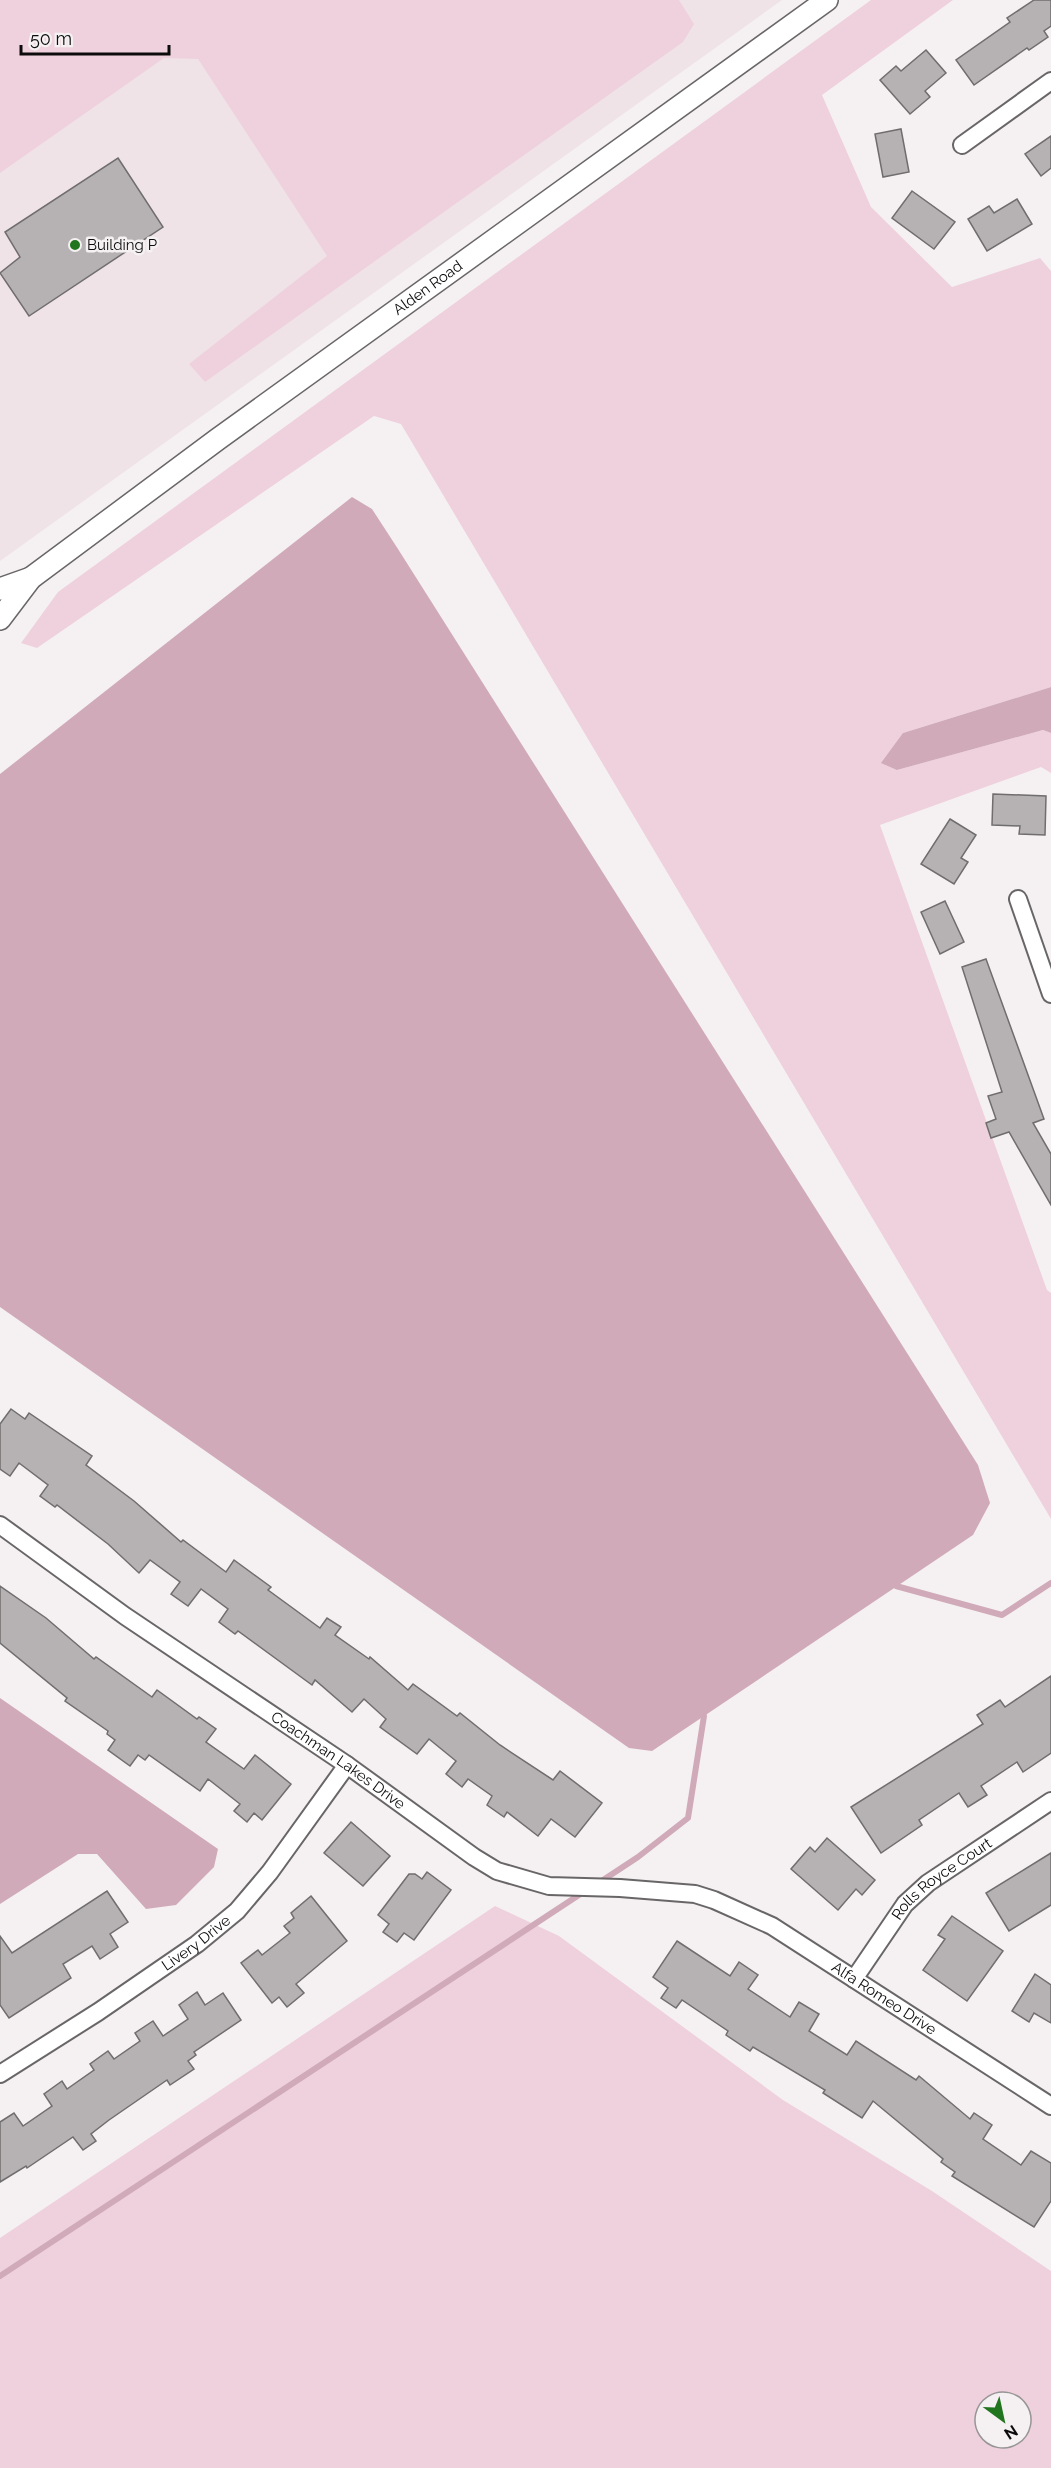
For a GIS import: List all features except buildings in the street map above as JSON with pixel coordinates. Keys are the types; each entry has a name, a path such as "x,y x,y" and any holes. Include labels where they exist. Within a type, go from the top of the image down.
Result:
{"street":[{"name":"Alden Road","path":"0,619 31,578 218,439 827,0"},
{"path":"962,145 1051,81"},
{"name":"Alden Road","path":"0,589 31,578"},
{"path":"1018,899 1051,994"},
{"name":"Coachman Lakes Drive","path":"0,1525 125,1616 347,1765 474,1857 508,1875 549,1886 620,1888 695,1894 714,1900"},
{"name":"Livery Drive","path":"0,2074 197,1944 237,1911 270,1872 347,1765"},
{"name":"Rolls Royce Court","path":"854,1979 905,1904 928,1883 1051,1801"},
{"name":"Alfa Romeo Drive","path":"714,1900 772,1926 1051,2106"}],"shaded area":[{"path":"0,0 782,0 0,561"},
{"path":"0,0 679,0 694,24 683,42 205,382 189,364 327,256 198,59 164,58 0,173"},
{"path":"871,0 953,0 822,95 871,207 952,287 1040,258 1051,271 1051,687 903,733 897,770 1043,730 1051,733 1051,773 1041,767 880,825 1047,1290 1051,1293 1051,1519 401,424 374,416 37,648 21,643 58,592"},
{"path":"352,497 372,509 398,549 978,1465 990,1503 973,1535 652,1751 629,1748 0,1307 0,774"},
{"path":"1051,687 1051,733 1043,730 897,770 881,763 903,733"},
{"path":"0,1698 218,1849 214,1867 176,1905 146,1909 97,1854 78,1854 0,1904"},
{"path":"495,1906 559,1936 783,2100 932,2191 1051,2271 1051,2468 0,2468 0,2238"}],"waterway":[{"path":"896,1586 1002,1615 1051,1583"},
{"path":"597,1884 638,1857 688,1818 704,1716"},
{"path":"0,2276 585,1891"}],"place":[{"name":"Building P","path":"75,245"}]}
